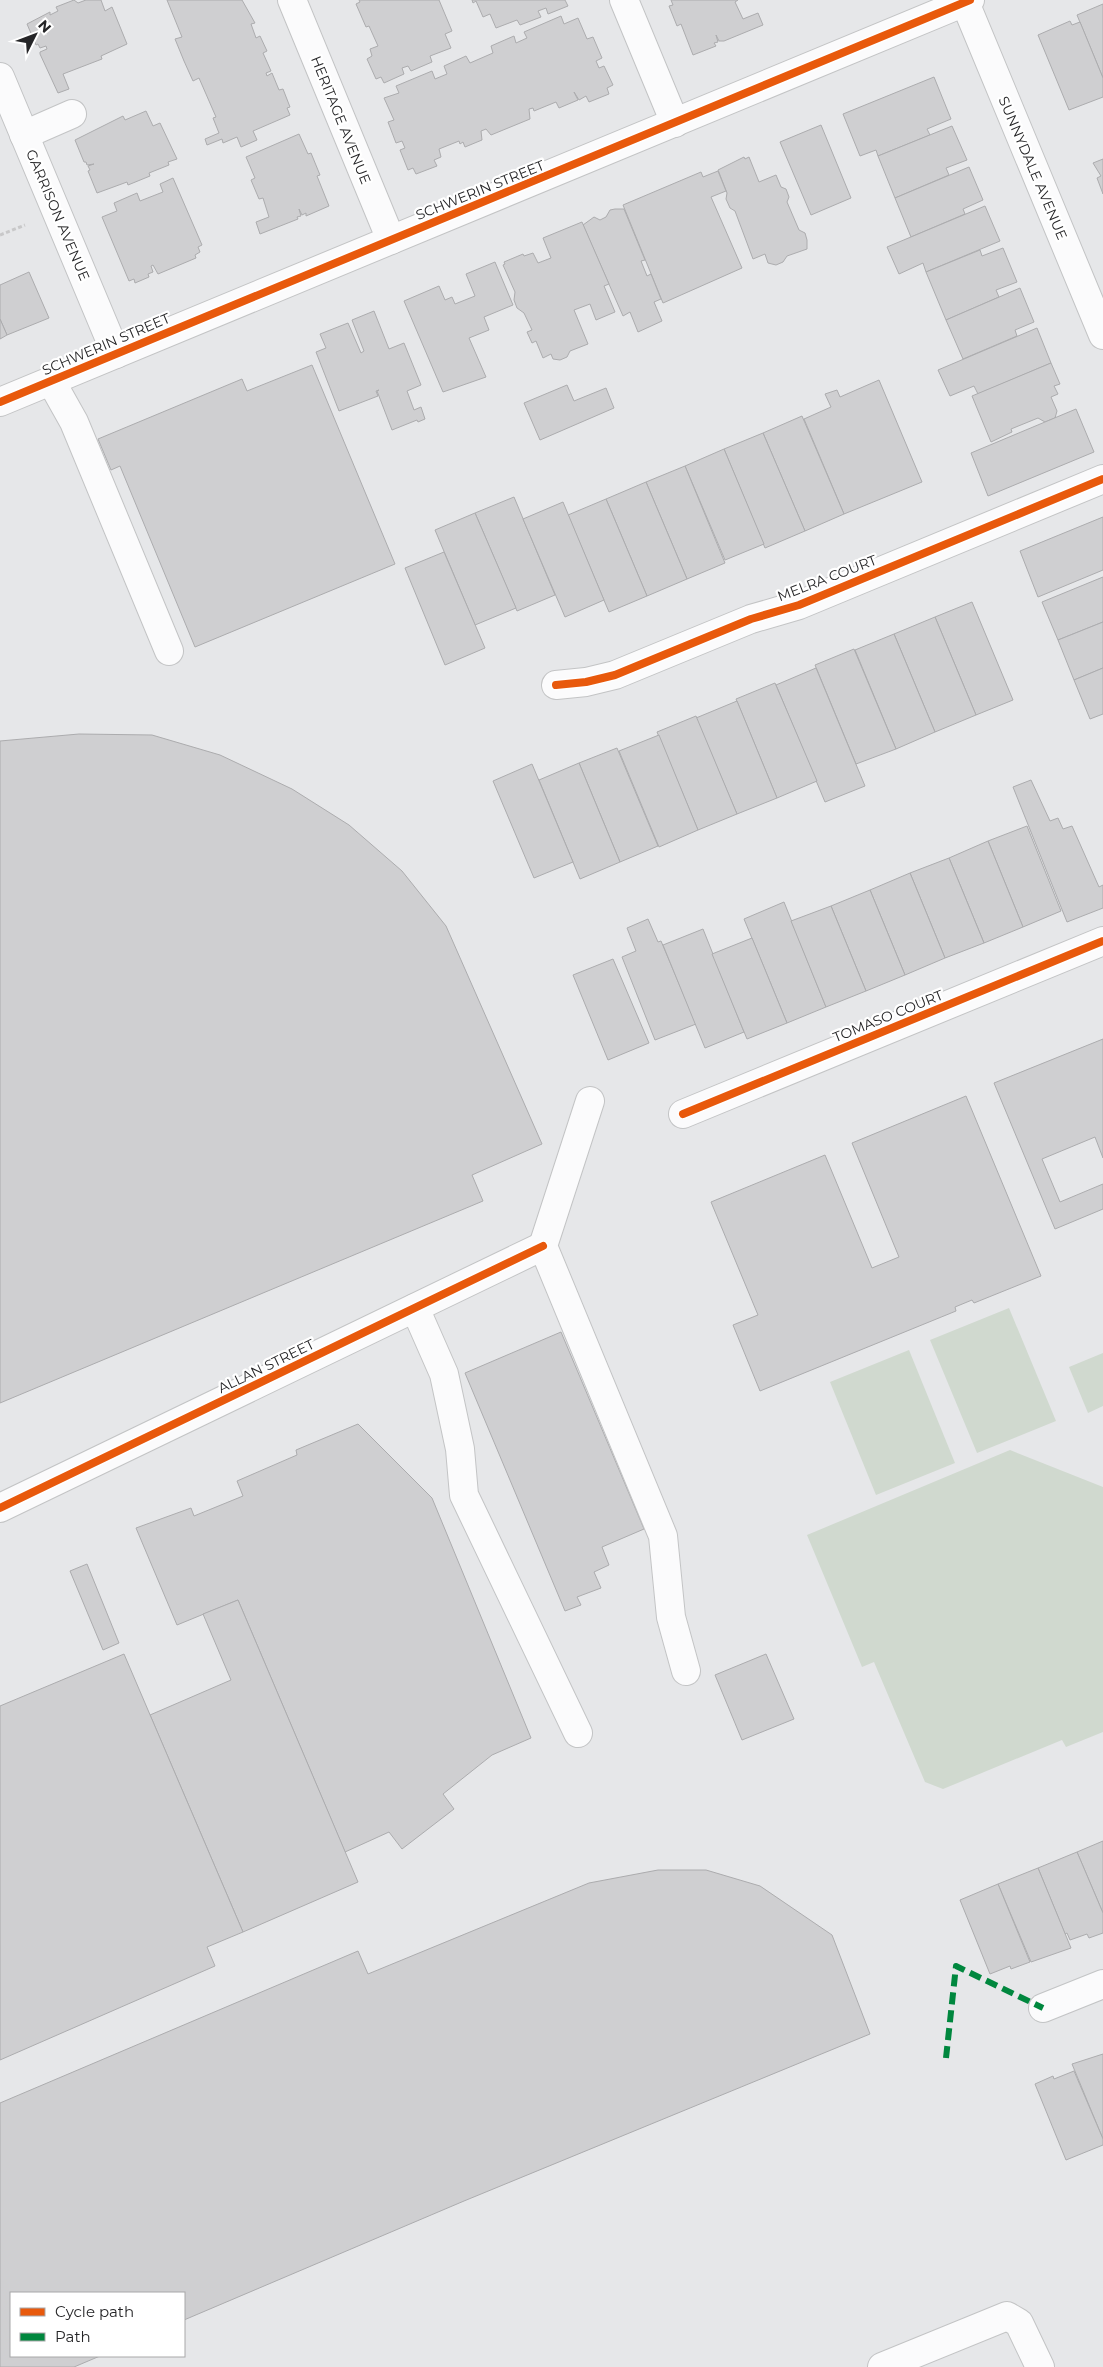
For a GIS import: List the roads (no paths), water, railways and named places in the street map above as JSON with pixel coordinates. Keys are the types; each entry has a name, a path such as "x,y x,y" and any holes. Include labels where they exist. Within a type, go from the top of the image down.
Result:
{"street":[{"name":"HERITAGE AVENUE","path":"292,0 391,240"},
{"path":"624,0 675,123"},
{"name":"SCHWERIN STREET","path":"0,402 966,1"},
{"name":"SUNNYDALE AVENUE","path":"966,1 1103,336"},
{"name":"GARRISON AVENUE","path":"0,77 116,354"},
{"path":"24,135 72,114"},
{"path":"51,381 74,422 169,651"},
{"name":"MELRA COURT","path":"556,685 586,682 615,675 751,619 799,605 1103,479"},
{"name":"TOMASO COURT","path":"683,1114 1103,941"},
{"path":"590,1101 542,1246 663,1536 671,1617 686,1671"},
{"name":"ALLAN STREET","path":"0,1508 542,1246"},
{"path":"415,1308 444,1374 460,1449 464,1496 578,1734"},
{"path":"1043,2008 1103,1984"},
{"path":"882,2367 1007,2316 1019,2323 1040,2367"}]}
